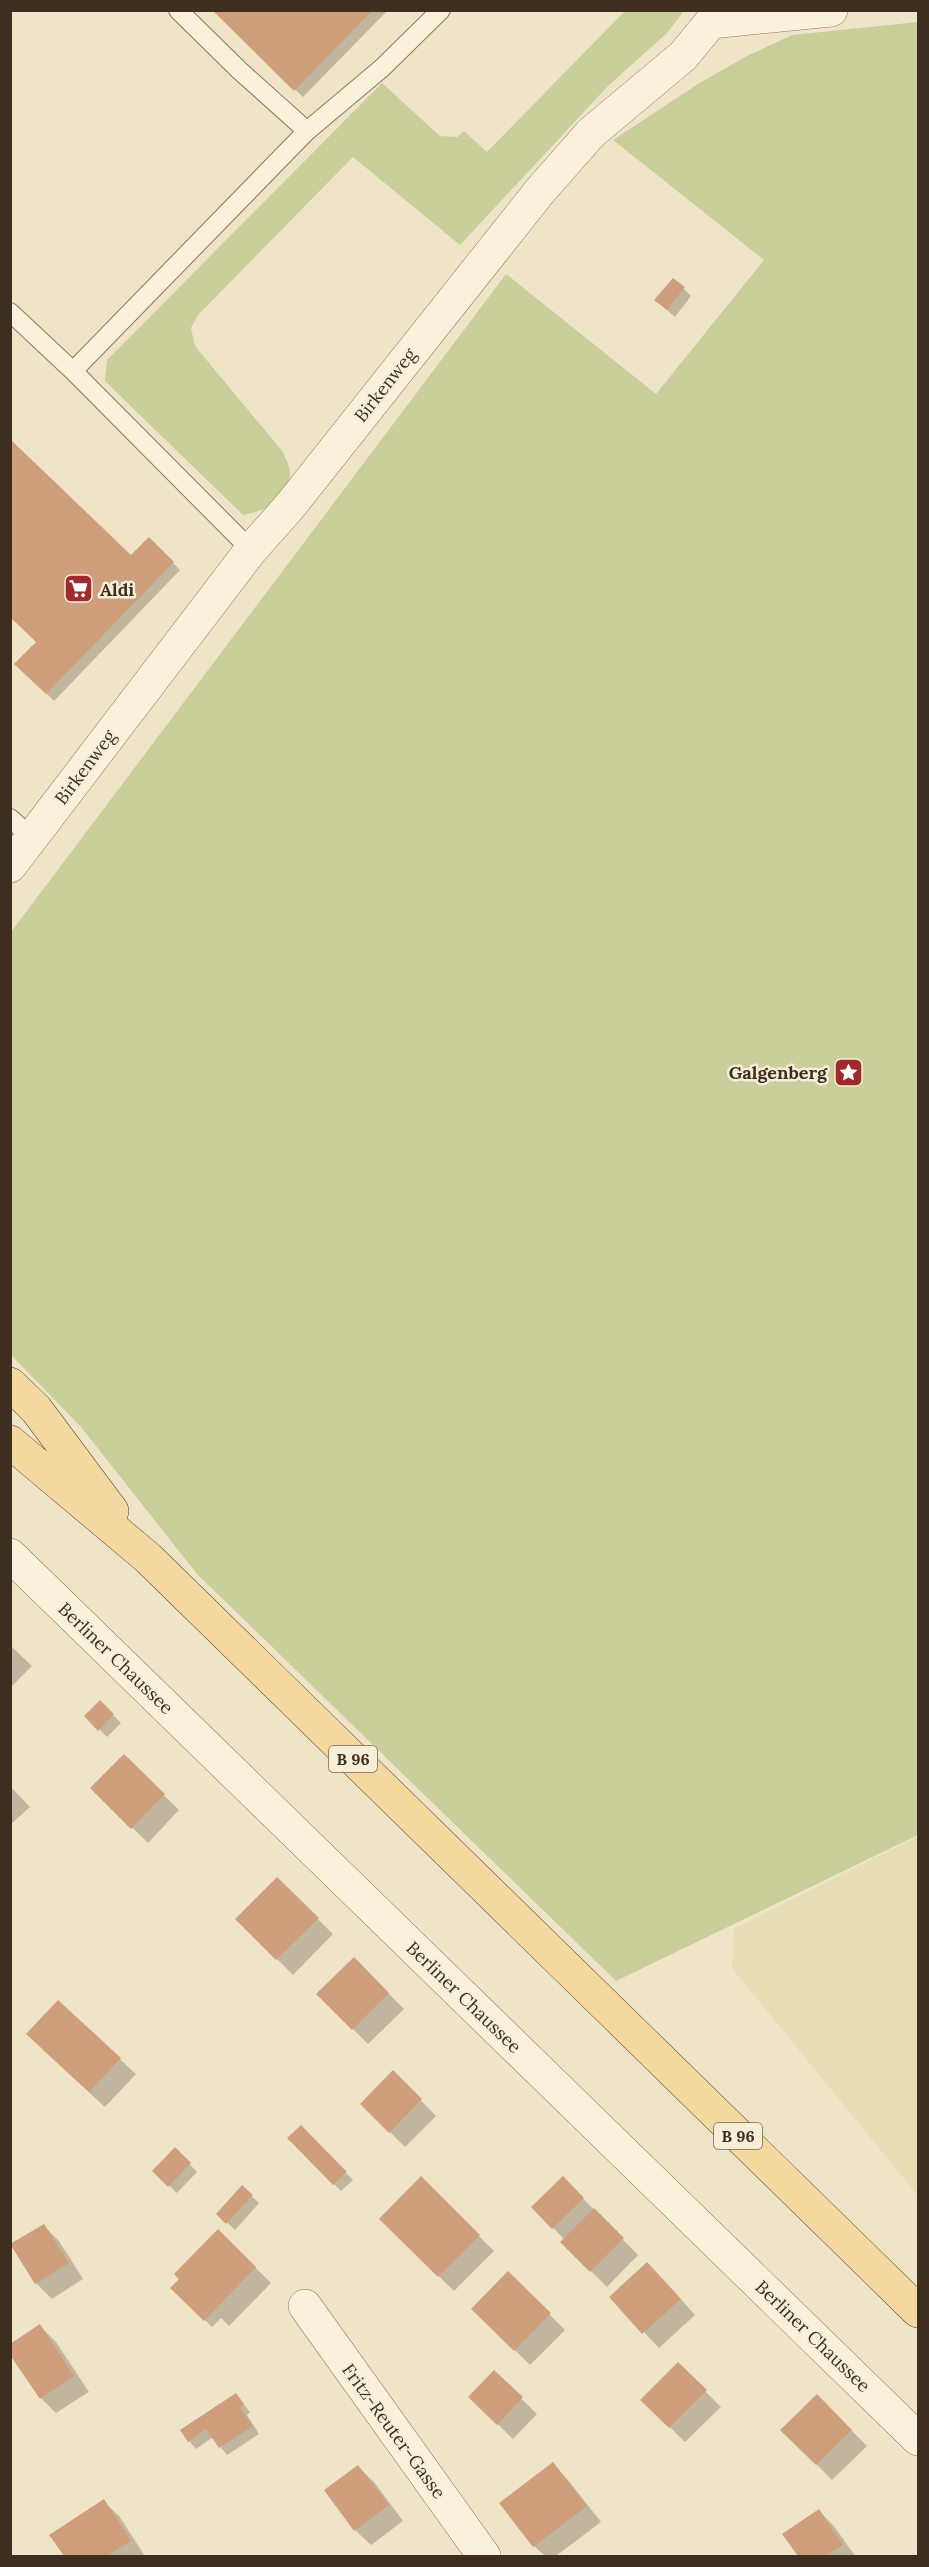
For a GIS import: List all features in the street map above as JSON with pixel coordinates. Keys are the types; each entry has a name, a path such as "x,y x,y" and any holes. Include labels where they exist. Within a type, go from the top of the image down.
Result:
{"main road":[{"name":"B 96","path":"10,1384 36,1409 148,1558"},
{"name":"B 96","path":"10,1442 148,1558 918,2311"}],"street":[{"name":"Birkenweg","path":"10,866 21,828 290,506 540,190 591,133 683,56 712,16 831,10"},
{"name":"Berliner Chaussee","path":"10,1555 918,2439"},
{"name":"Fritz-Reuter-Gasse","path":"305,2306 484,2556"}],"lane":[{"path":"178,10 239,70 307,131"},
{"path":"73,371 307,131 382,69 441,10"},
{"path":"10,312 73,371 251,550"}],"shaded area":[{"path":"918,1836 918,2196 732,1968 734,1929"}],"green space":[{"path":"625,11 684,11 667,33 608,86 460,245 353,157 198,315 191,328 195,346 283,452 288,463 290,472 288,483 285,491 274,503 259,511 243,515 105,381 107,360 382,83 440,136 457,137 464,131 487,152"},
{"path":"918,22 918,1835 616,1981 197,1574 81,1427 11,1355 11,932 506,274 656,394 764,260 613,140 698,84 745,57 792,35"}],"building":[{"path":"212,10 373,10 294,91"},
{"path":"673,278 685,287 667,310 654,300"},
{"name":"Aldi","path":"10,439 131,555 149,537 174,562 46,694 14,664 36,642 10,617"},
{"path":"100,1700 114,1714 98,1731 84,1716"},
{"path":"124,1754 165,1794 131,1829 90,1788"},
{"path":"277,1877 319,1918 276,1960 235,1919"},
{"path":"354,1957 389,1993 352,2030 316,1994"},
{"path":"58,2000 121,2058 89,2092 26,2034"},
{"path":"393,2070 422,2099 389,2133 360,2104"},
{"path":"301,2125 347,2172 333,2185 287,2138"},
{"path":"175,2147 191,2163 168,2187 152,2171"},
{"path":"421,2176 480,2235 438,2277 379,2219"},
{"path":"563,2176 584,2198 552,2229 531,2207"},
{"path":"242,2185 253,2195 226,2224 216,2214"},
{"path":"594,2208 624,2238 590,2272 560,2242"},
{"path":"44,2224 69,2263 35,2284 10,2244"},
{"path":"218,2229 256,2267 204,2321 170,2288 179,2279 174,2274"},
{"path":"647,2262 681,2299 642,2334 609,2297"},
{"path":"508,2271 551,2313 514,2351 471,2309"},
{"path":"40,2324 74,2376 40,2399 10,2355 10,2344"},
{"path":"678,2362 707,2390 669,2428 640,2400"},
{"path":"494,2370 523,2397 497,2425 468,2397"},
{"path":"236,2393 244,2404 240,2407 253,2426 219,2448 206,2429 188,2442 180,2430"},
{"path":"817,2394 852,2430 816,2465 780,2430"},
{"path":"553,2462 587,2506 533,2547 499,2503"},
{"path":"358,2465 389,2505 354,2531 324,2490"},
{"path":"104,2499 131,2541 107,2556 64,2556 49,2535"},
{"path":"819,2509 843,2545 825,2556 798,2556 782,2534"}],"place":[{"name":"Aldi","path":"79,589"},
{"name":"Galgenberg","path":"848,1072"}]}
